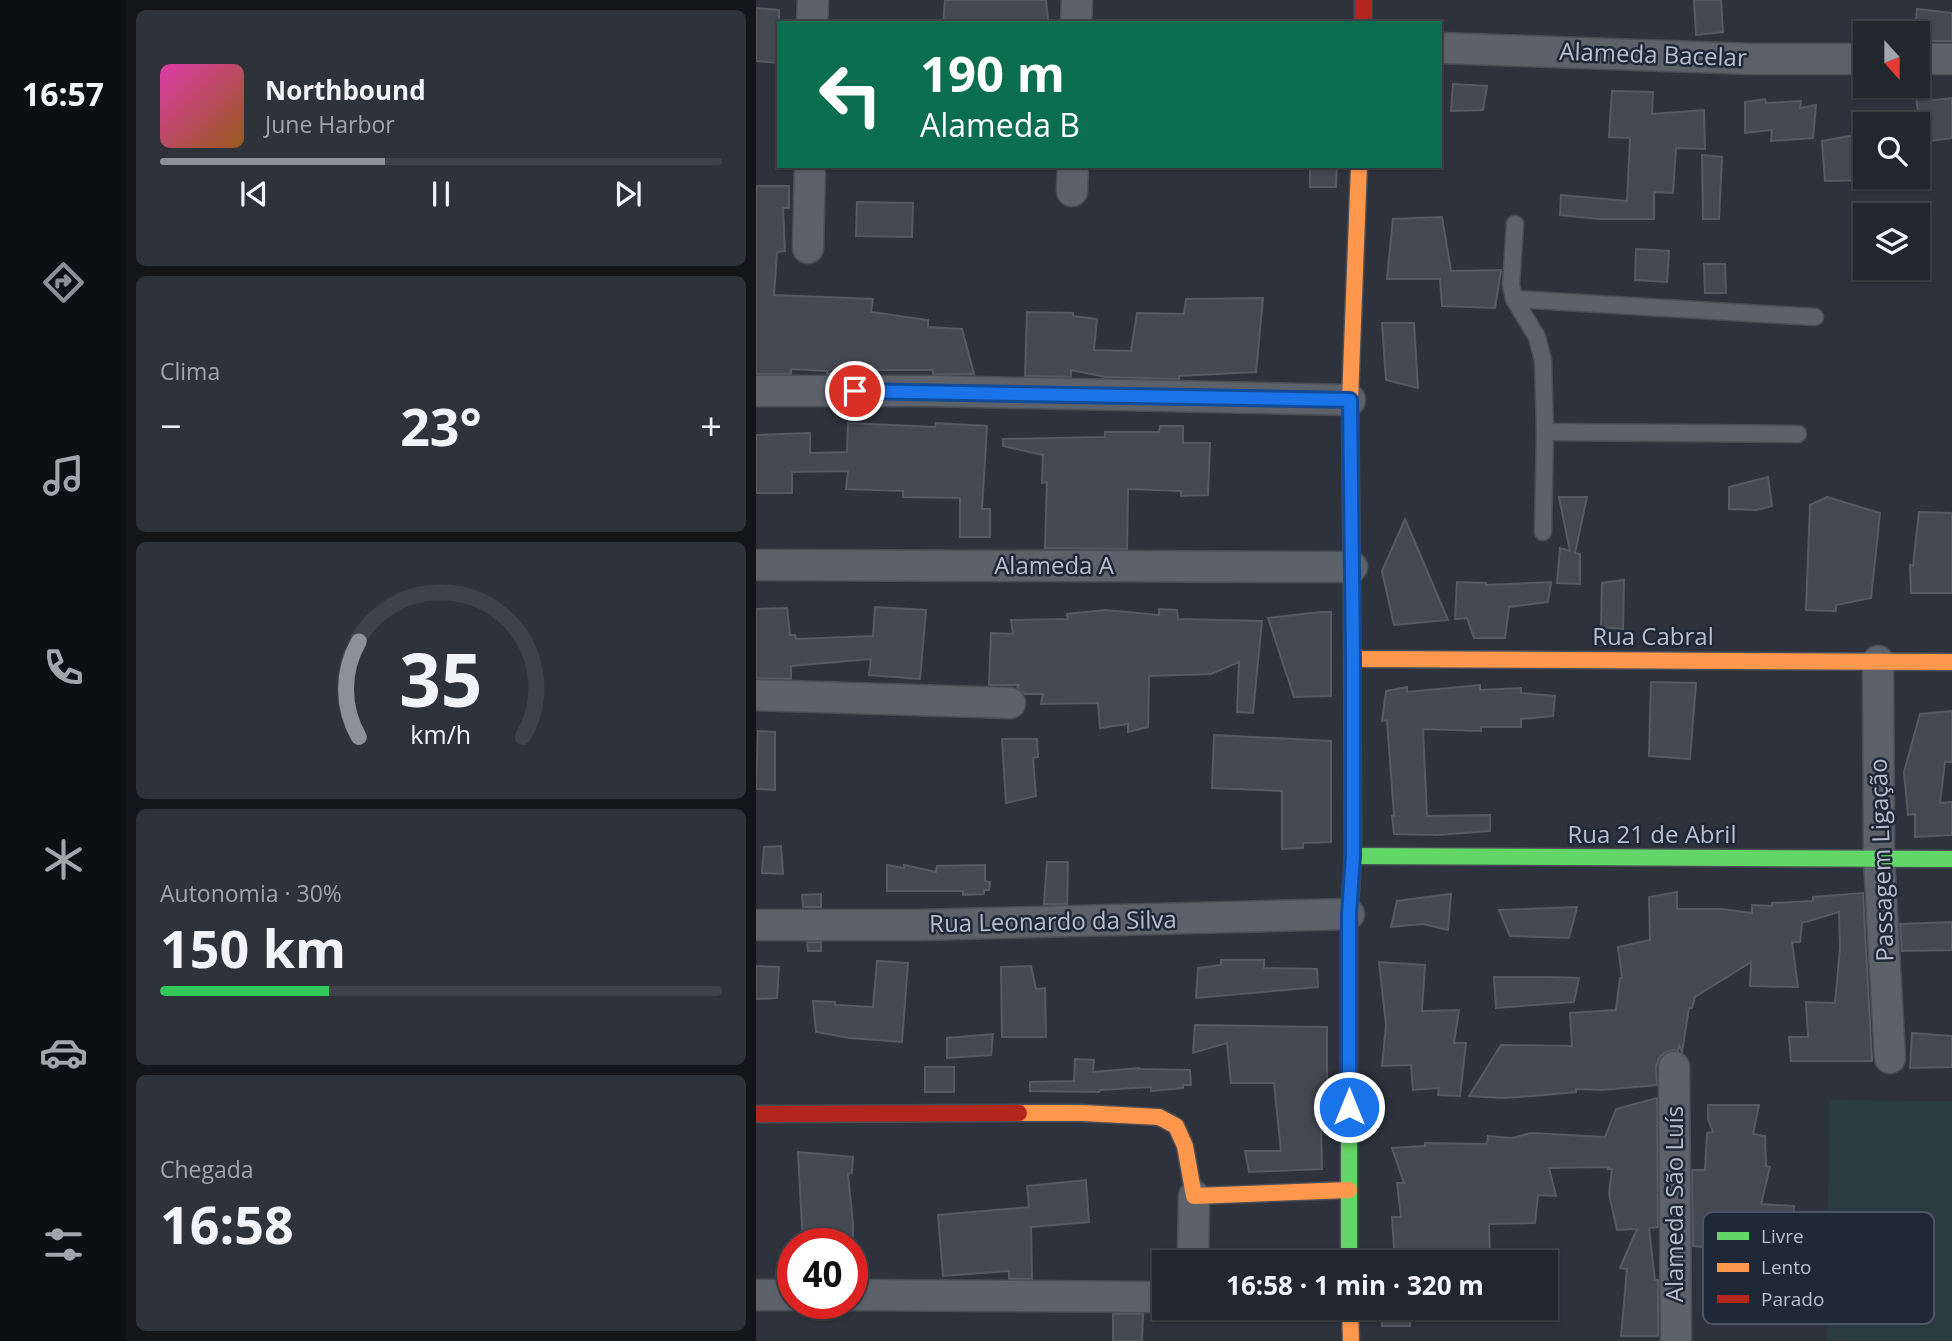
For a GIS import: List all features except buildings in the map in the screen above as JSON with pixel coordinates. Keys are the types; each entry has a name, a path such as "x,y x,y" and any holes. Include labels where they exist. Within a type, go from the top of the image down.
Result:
{"street":[{"path":"812,21 813,0"},
{"path":"1076,21 1077,0"},
{"path":"1363,0 1363,21"},
{"name":"Alameda Bacelar","path":"1442,48 1753,59 1853,59"},
{"path":"1930,59 1952,59"},
{"path":"808,248 810,168"},
{"path":"1349,1250 1349,914 1353,856 1350,400 1359,168"},
{"path":"756,391 930,391 1350,400"},
{"name":"Alameda A","path":"756,565 1352,567"},
{"name":"Rua Cabral","path":"1353,659 1952,662"},
{"name":"Passagem Ligação","path":"1878,661 1879,859 1890,1058"},
{"path":"756,695 1010,703"},
{"name":"Rua 21 de Abril","path":"1353,856 1952,859"},
{"name":"Rua Leonardo da Silva","path":"756,925 918,925 1349,914"},
{"name":"Alameda São Luís","path":"1674,1067 1676,1341"},
{"path":"756,1114 1082,1113 1159,1117 1176,1126 1185,1146 1194,1196 1193,1250"},
{"path":"1194,1196 1349,1190"},
{"path":"756,1295 777,1295"},
{"path":"868,1295 1152,1297"},
{"path":"1350,1320 1350,1341"}],"lane":[{"path":"1515,224 1511,285 1514,299 1536,337 1543,360 1543,532"},
{"path":"1514,299 1815,317"},
{"path":"1545,432 1798,434"}],"shaded area":[{"path":"1829,1100 1952,1101 1952,1341 1827,1341 1827,1324 1934,1324 1934,1212 1828,1212"}],"traffic: fast":[{"path":"1353,856 1952,859"},
{"path":"1349,1250 1351,888"}],"traffic: slow":[{"path":"1352,598 1350,400 1359,168"},
{"path":"1353,659 1952,662"},
{"path":"1019,1113 1159,1117 1176,1126 1185,1146 1194,1196 1349,1190"},
{"path":"1350,1320 1351,1341"}],"traffic: jam":[{"path":"1363,0 1363,21"},
{"path":"1351,888 1352,598"},
{"path":"756,1114 1019,1113"}],"route":[{"path":"855,391 1350,400 1353,856 1349,914 1349,1107"}]}
